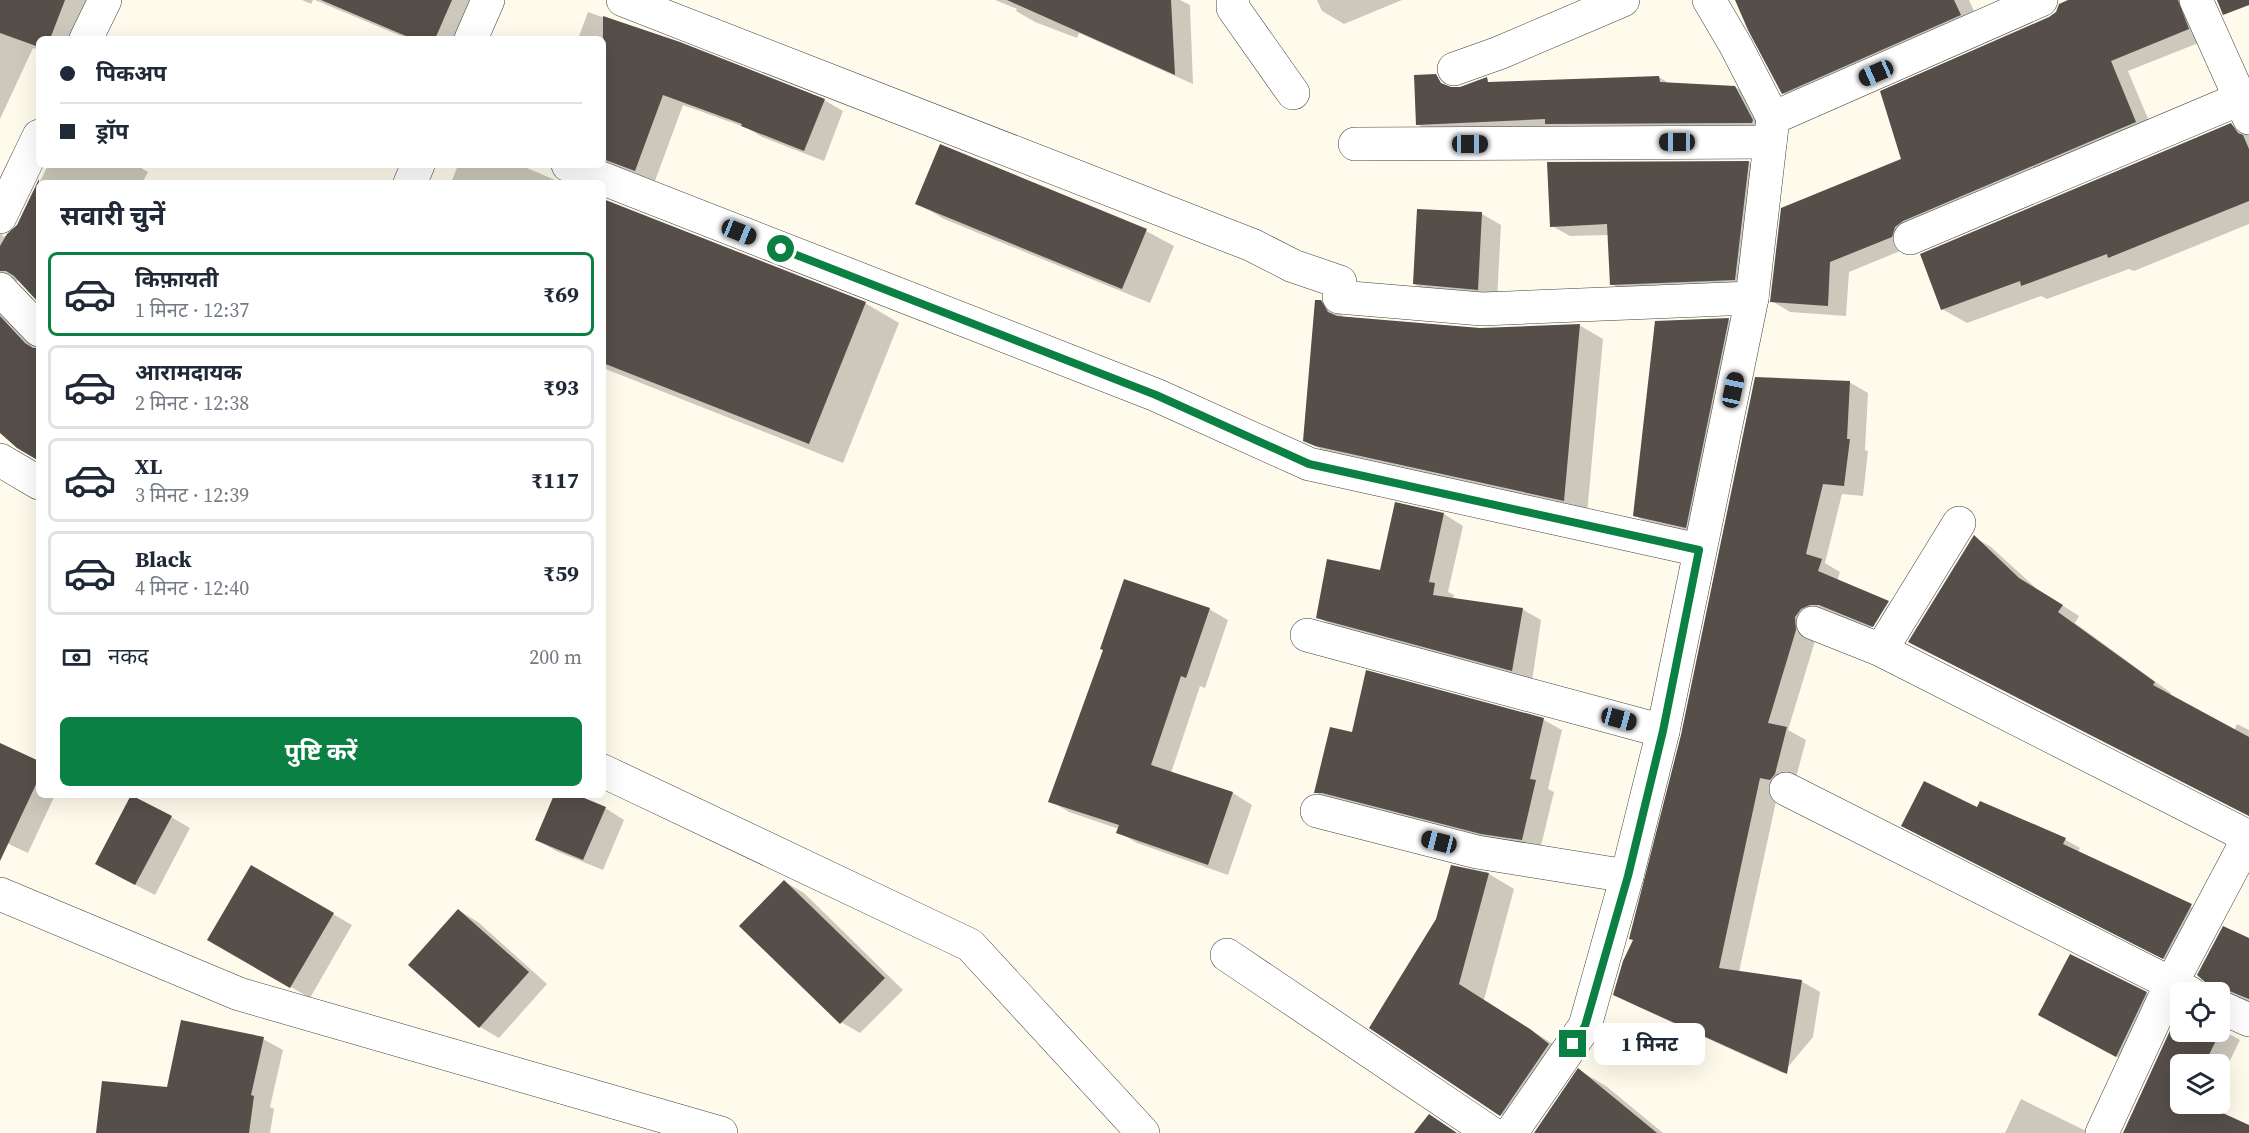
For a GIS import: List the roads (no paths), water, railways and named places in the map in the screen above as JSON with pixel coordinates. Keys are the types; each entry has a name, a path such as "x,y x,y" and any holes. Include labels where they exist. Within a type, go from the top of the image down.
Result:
{"street":[{"path":"87,36 105,0"},
{"path":"472,36 488,0"},
{"path":"623,0 1252,245 1339,290 1482,309 1752,298"},
{"path":"1233,0 1233,8 1293,93"},
{"path":"1454,69 1499,53 1623,0"},
{"path":"1511,1133 1585,1026 1628,876 1663,731 1752,298 1772,130 1736,46 1709,0"},
{"path":"1355,144 1772,130 2041,0"},
{"path":"1911,238 2246,103 2196,0"},
{"path":"0,217 36,142"},
{"path":"576,168 1156,395 1309,464 1699,550"},
{"path":"0,289 36,327"},
{"path":"0,460 36,481"},
{"path":"1881,650 1959,523"},
{"path":"1813,623 1881,650 2249,837 2184,982"},
{"path":"1307,635 1663,731"},
{"path":"606,772 970,945 1143,1133"},
{"path":"1786,789 2170,983"},
{"path":"1317,811 1477,852 1628,876"},
{"path":"0,894 240,994 721,1133"},
{"path":"1227,955 1491,1133"},
{"path":"2102,1133 2170,1009"},
{"path":"2230,1011 2249,1020"}]}
